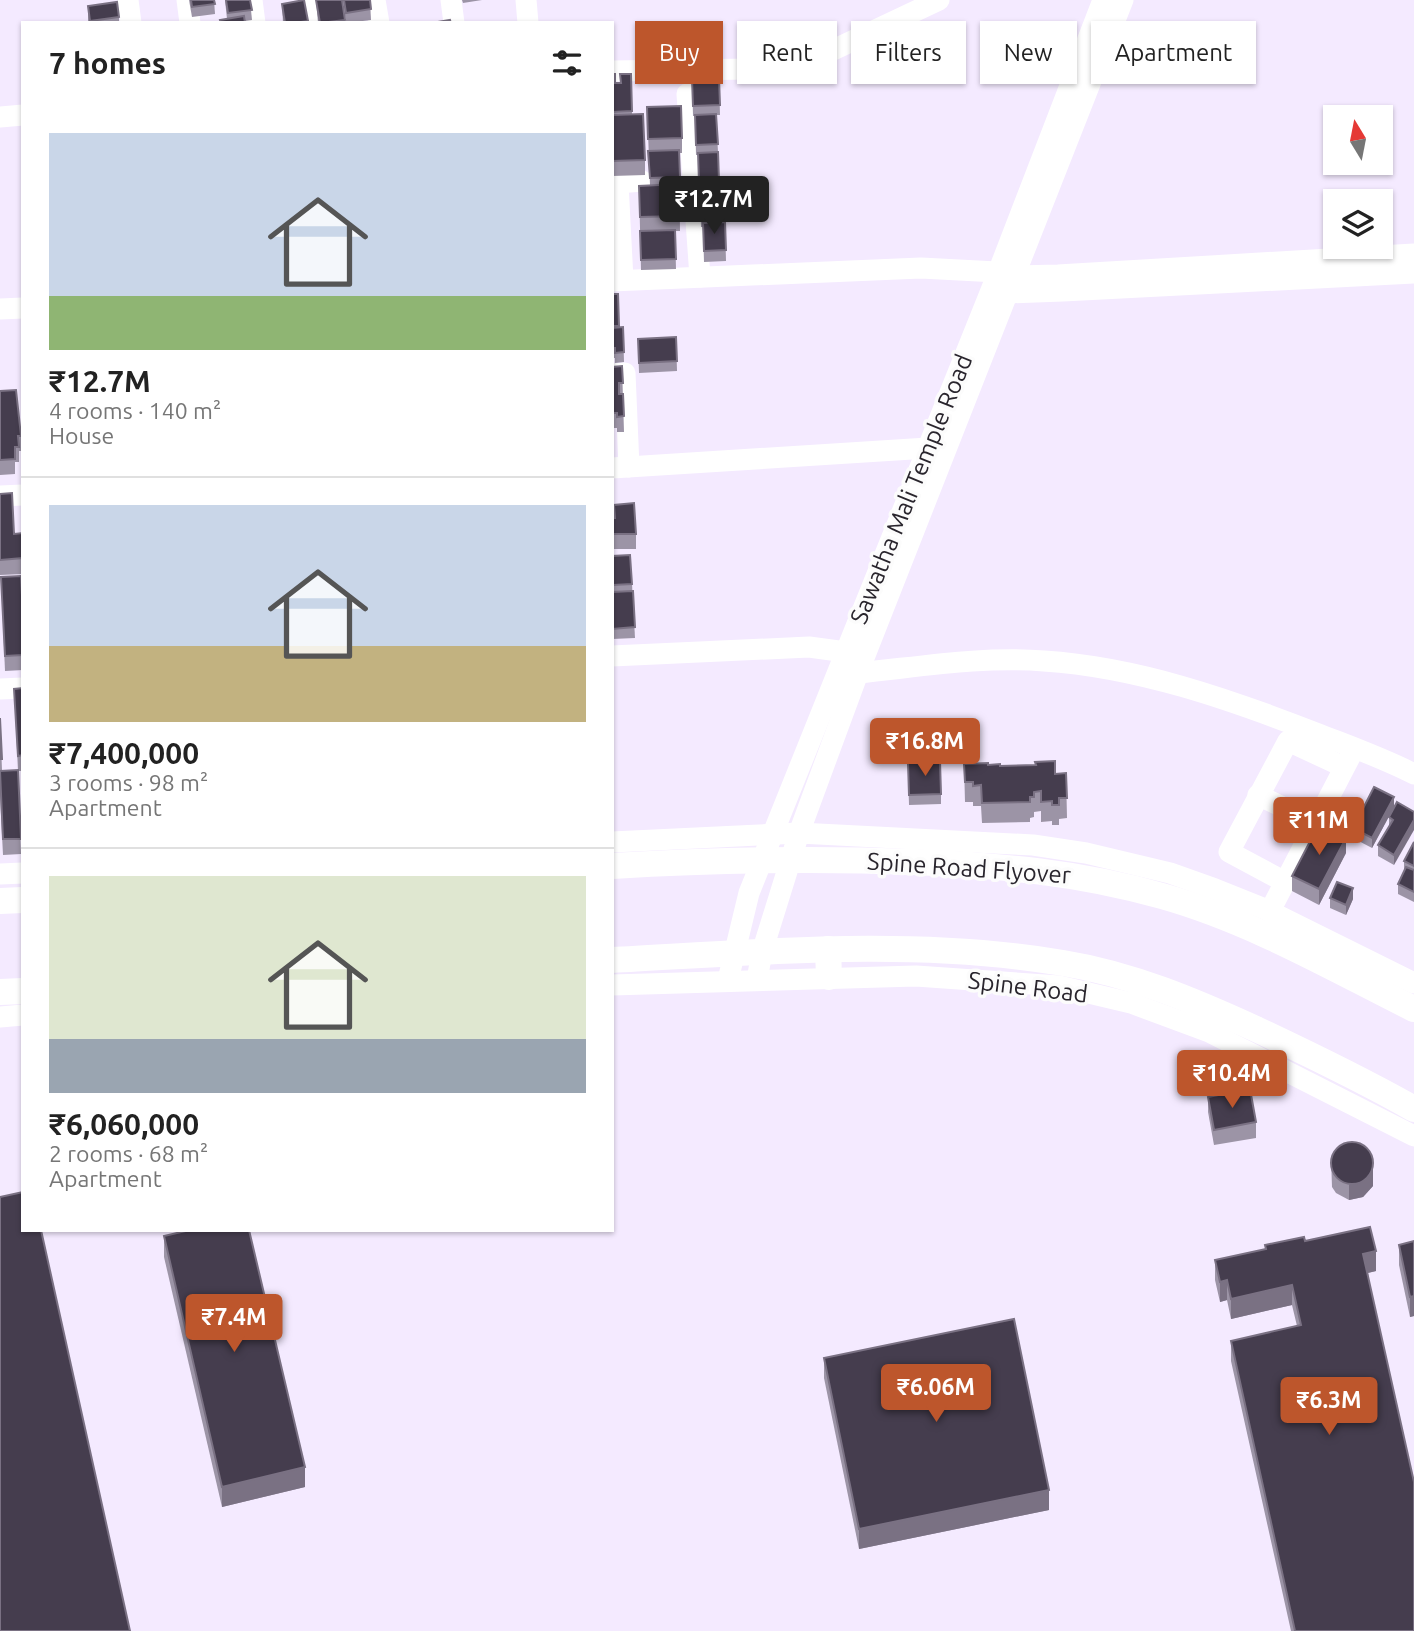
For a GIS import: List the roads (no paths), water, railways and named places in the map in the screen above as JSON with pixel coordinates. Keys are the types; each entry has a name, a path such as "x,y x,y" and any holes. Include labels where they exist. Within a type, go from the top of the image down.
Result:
{"main road":[{"name":"Spine Road Flyover","path":"790,860 852,859 1031,868 1163,896 1255,930 1414,1009"},
{"path":"614,866 790,860"},
{"path":"0,901 21,900"},
{"path":"828,949 829,977"},
{"path":"614,960 828,949 990,954 1064,963 1138,981 1208,1007 1320,1058 1414,1109"},
{"path":"0,992 21,991"}],"street":[{"path":"128,0 131,21"},
{"path":"187,0 190,21"},
{"path":"252,0 255,21"},
{"path":"309,0 313,21"},
{"path":"375,0 379,21"},
{"path":"452,0 454,21"},
{"path":"526,0 528,21"},
{"path":"614,71 789,66 831,51 939,0"},
{"name":"Sawatha Mali Temple Road","path":"757,980 762,952 799,833 1003,282 1103,0"},
{"name":"Sawatha Mali Temple Road","path":"728,980 749,893 772,833 928,448 1003,282 1124,0"},
{"path":"687,94 700,277"},
{"path":"0,117 21,115"},
{"path":"642,181 618,183 618,280 921,268 1003,282 1414,273"},
{"path":"1003,282 1414,254"},
{"path":"0,309 21,308"},
{"path":"614,374 625,373 620,438 621,467 928,448"},
{"path":"0,496 21,495"},
{"path":"614,656 808,647 846,652"},
{"path":"858,673 987,661 1042,660 1094,666 1216,697 1354,748 1414,774"},
{"path":"0,689 21,688"},
{"path":"1285,882 1229,852 1258,795 1288,741 1344,767"},
{"path":"1270,911 1354,748"},
{"path":"1258,795 1315,823"},
{"path":"614,842 799,833 1033,845 1086,853 1170,873 1270,911 1414,983"},
{"path":"0,874 21,873"},
{"name":"Spine Road","path":"614,985 916,976 1059,986 1131,1003 1209,1032 1414,1136"},
{"path":"0,1017 21,1015"}]}
